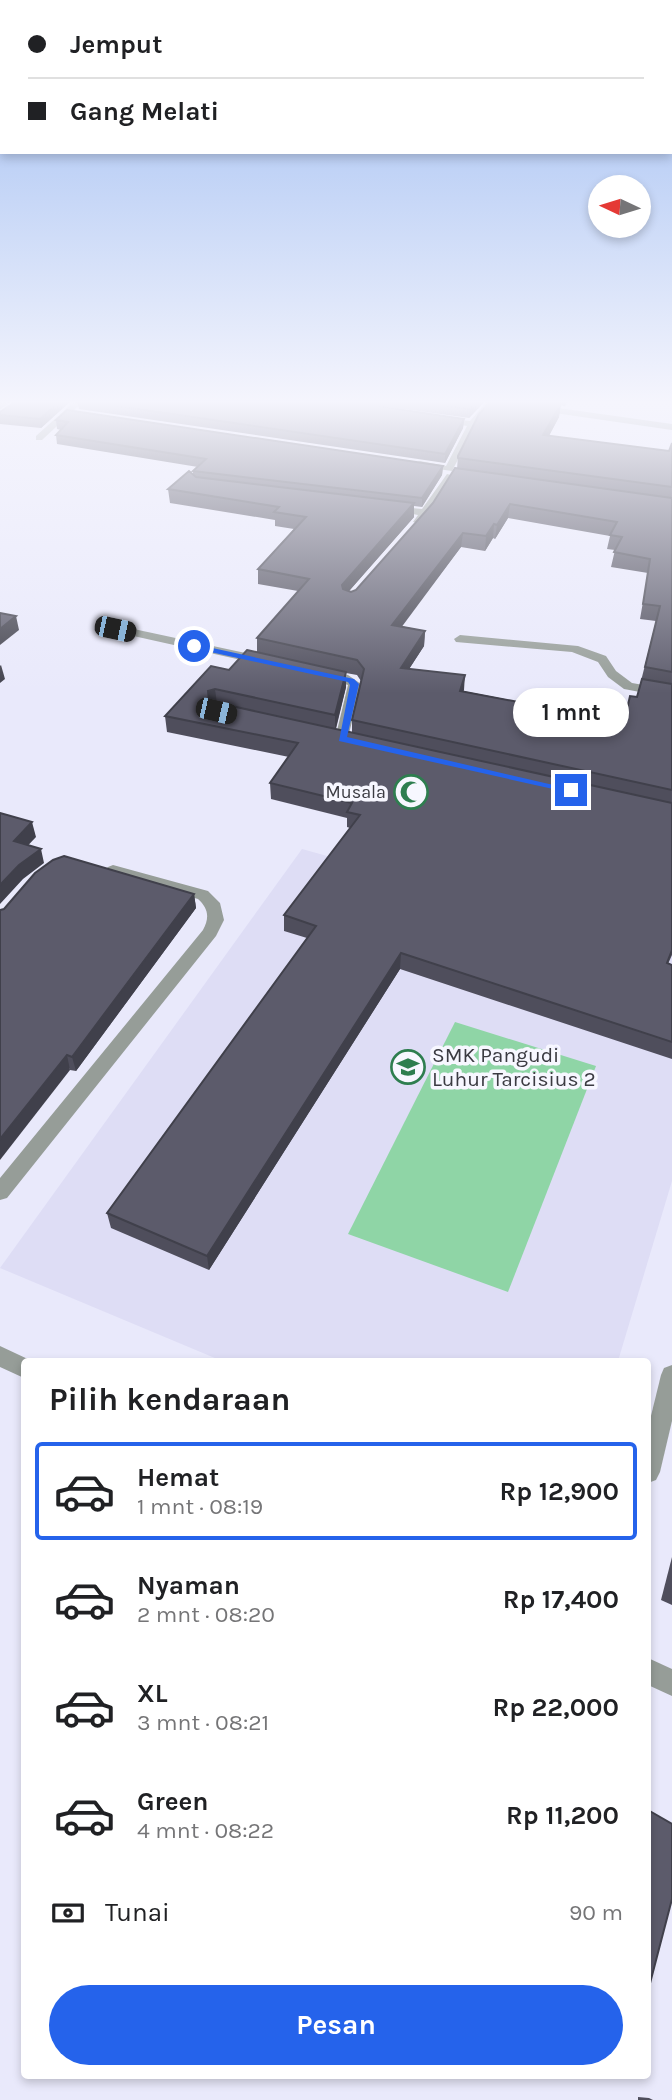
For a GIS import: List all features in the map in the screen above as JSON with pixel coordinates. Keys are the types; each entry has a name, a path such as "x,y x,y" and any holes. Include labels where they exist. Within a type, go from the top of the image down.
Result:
{"street":[{"path":"409,533 435,497"},
{"path":"385,509 426,513"},
{"path":"115,629 274,663"},
{"path":"460,639 575,649 602,659 612,674 628,686 672,694"},
{"path":"313,671 344,678 355,684 343,739"},
{"path":"0,1192 210,932 216,920 212,904 204,895 90,864"},
{"path":"0,1356 21,1366"},
{"path":"651,1460 672,1376"},
{"path":"651,1672 672,1683"}],"shaded area":[{"name":"SMK Pangudi Luhur Tarcisius 2","path":"302,849 672,952 672,1181 619,1358 215,1358 0,1268"}],"green space":[{"path":"455,1022 596,1066 508,1292 348,1234"}],"building":[{"path":"217,497 364,497 414,503 342,585 343,589 351,592 356,590 437,497 672,498 672,672 645,667 660,606 643,604 650,559 614,552 622,537 610,535 617,522 510,504 497,525 494,524 486,536 463,533 392,625 425,631 401,668 465,675 460,691 624,722 630,696 637,697 642,679 672,684 672,790 352,720 364,669 357,660 257,638 309,579 258,569 306,517 274,512 279,507"},
{"path":"0,613 16,616 0,629"},
{"path":"247,650 346,672 335,715 215,689 208,691 209,701 672,803 672,950 667,963 672,965 672,1042 401,953 207,1256 107,1213 316,926 284,915 360,815 347,812 352,803 270,783 298,743 165,716 211,666 229,670"},
{"path":"0,813 32,822 14,841 41,849 19,865 0,885"},
{"path":"64,856 194,894 72,1057 67,1055 0,1139 0,910 4,909 35,873 53,860"},
{"path":"651,1812 672,1824 672,1899 651,1980"}],"place":[{"name":"Musala","path":"411,792"},
{"name":"SMK Pangudi Luhur Tarcisius 2","path":"408,1067"}],"route":[{"path":"194,646 351,680 355,684 342,739 571,790"}]}
